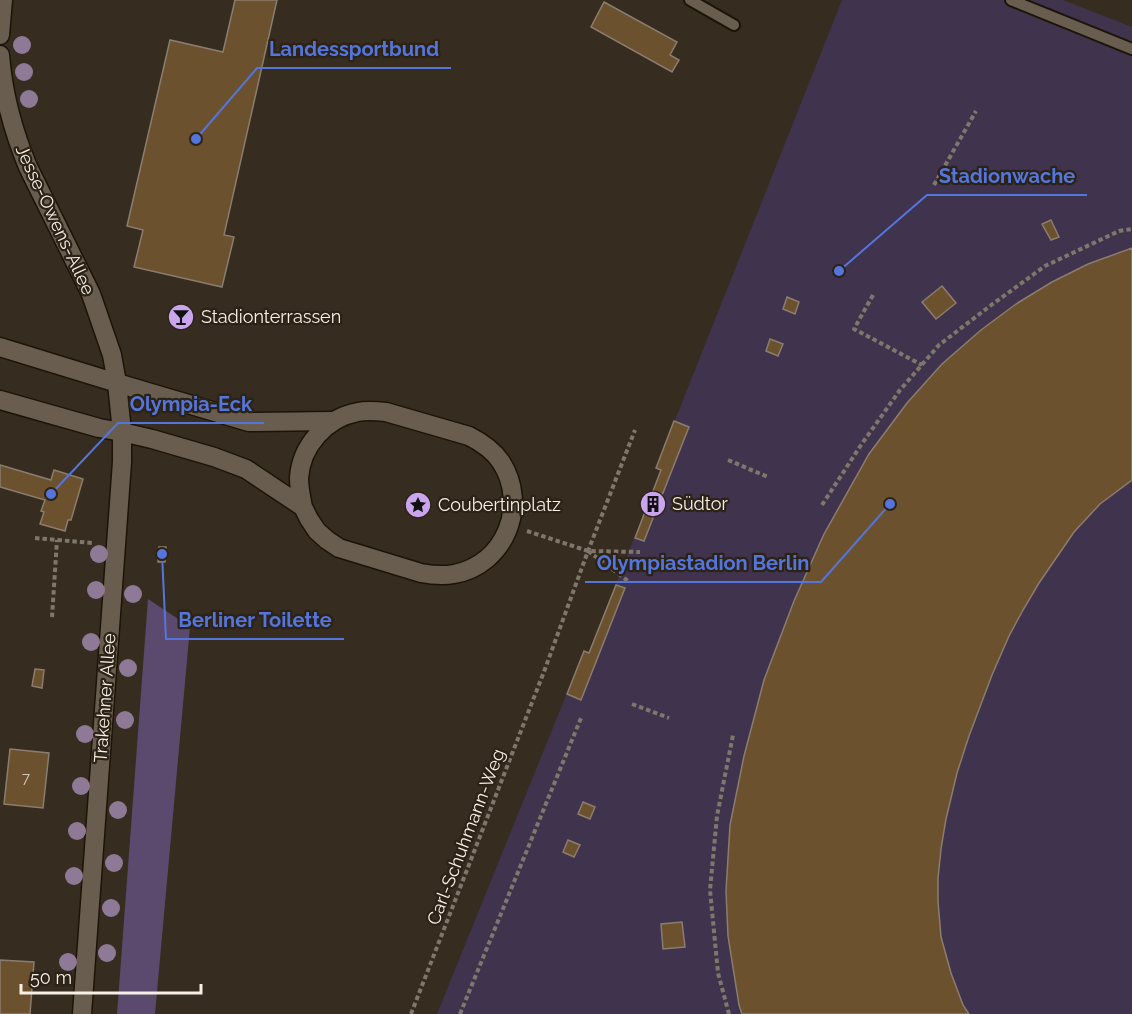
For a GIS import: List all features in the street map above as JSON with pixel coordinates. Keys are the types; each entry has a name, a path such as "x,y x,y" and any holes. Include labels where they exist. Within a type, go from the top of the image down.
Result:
{"street":[{"path":"0,35 2,4"},
{"name":"Jesse-Owens-Allee","path":"0,55 1,74 12,127 28,167 90,294 111,355 117,383"},
{"path":"0,347 249,422 333,421"},
{"name":"Trakehner Allee","path":"82,1014 122,462 122,432 117,383"},
{"path":"0,400 214,457 246,469 303,507"},
{"path":"373,410 469,436 481,442 500,461 511,485 513,512 505,538 497,549 476,567 452,575 435,575 339,548 327,540 309,519 303,507 299,486 301,465 306,452 322,429 333,421 359,411 373,410"}],"lane":[{"path":"690,0 734,24"},
{"path":"1011,0 1132,49"}],"path":[{"path":"934,185 976,111"},
{"path":"822,505 900,390 939,345 1045,266 1119,231 1132,229"},
{"path":"873,295 854,329 922,365"},
{"name":"Carl-Schuhmann-Weg","path":"411,1014 635,430"},
{"path":"728,460 768,477"},
{"path":"509,525 588,551 640,552"},
{"path":"35,538 92,543"},
{"path":"52,617 57,540"},
{"path":"588,551 628,581"},
{"path":"632,704 669,718"},
{"path":"460,1014 580,718"},
{"path":"729,1014 718,973 710,890 717,816 733,735"}],"shaded area":[{"path":"842,0 1063,0 1132,27 1132,1014 437,1014 584,651 589,652 661,470 656,468"},
{"path":"148,599 190,627 155,1014 117,1014"}],"building":[{"path":"235,0 277,0 224,235 234,237 222,287 134,267 143,230 127,226 170,40 223,52"},
{"path":"604,2 677,42 670,55 679,60 672,72 591,27"},
{"path":"1051,220 1059,237 1051,240 1042,224"},
{"path":"1132,248 1132,480 1100,504 1074,532 1023,610 992,675 969,736 946,819 938,878 941,937 951,973 963,1005 969,1014 742,1014 728,936 726,891 730,825 744,756 764,680 794,601 824,534 869,454 907,403 942,364 981,330 1016,304 1052,282 1088,264"},
{"path":"942,286 956,303 936,319 922,302"},
{"path":"787,297 799,302 795,314 783,309"},
{"path":"770,339 783,344 778,356 766,351"},
{"name":"Südtor","path":"674,421 689,427 644,541 635,538 661,470 656,468"},
{"path":"0,465 51,480 54,470 83,479 71,520 68,520 65,531 40,524 45,500 0,487"},
{"path":"159,547 166,547 165,562 158,562"},
{"path":"616,585 625,588 581,700 567,694 584,651 589,653"},
{"path":"35,669 44,670 42,688 32,686"},
{"path":"10,749 49,753 43,808 4,804"},
{"path":"583,802 595,807 590,819 578,814"},
{"path":"568,840 580,845 574,857 563,852"},
{"path":"682,922 685,947 663,949 661,924"},
{"path":"0,960 34,962 30,1014 0,1014"}],"place":[{"name":"Landessportbund","path":"196,139"},
{"name":"Stadionwache","path":"839,271"},
{"name":"Stadionterrassen","path":"181,317"},
{"name":"Olympia-Eck","path":"51,494"},
{"name":"Südtor","path":"653,504"},
{"name":"Olympiastadion Berlin","path":"890,504"},
{"name":"Coubertinplatz","path":"418,505"},
{"name":"Berliner Toilette","path":"162,554"}]}
